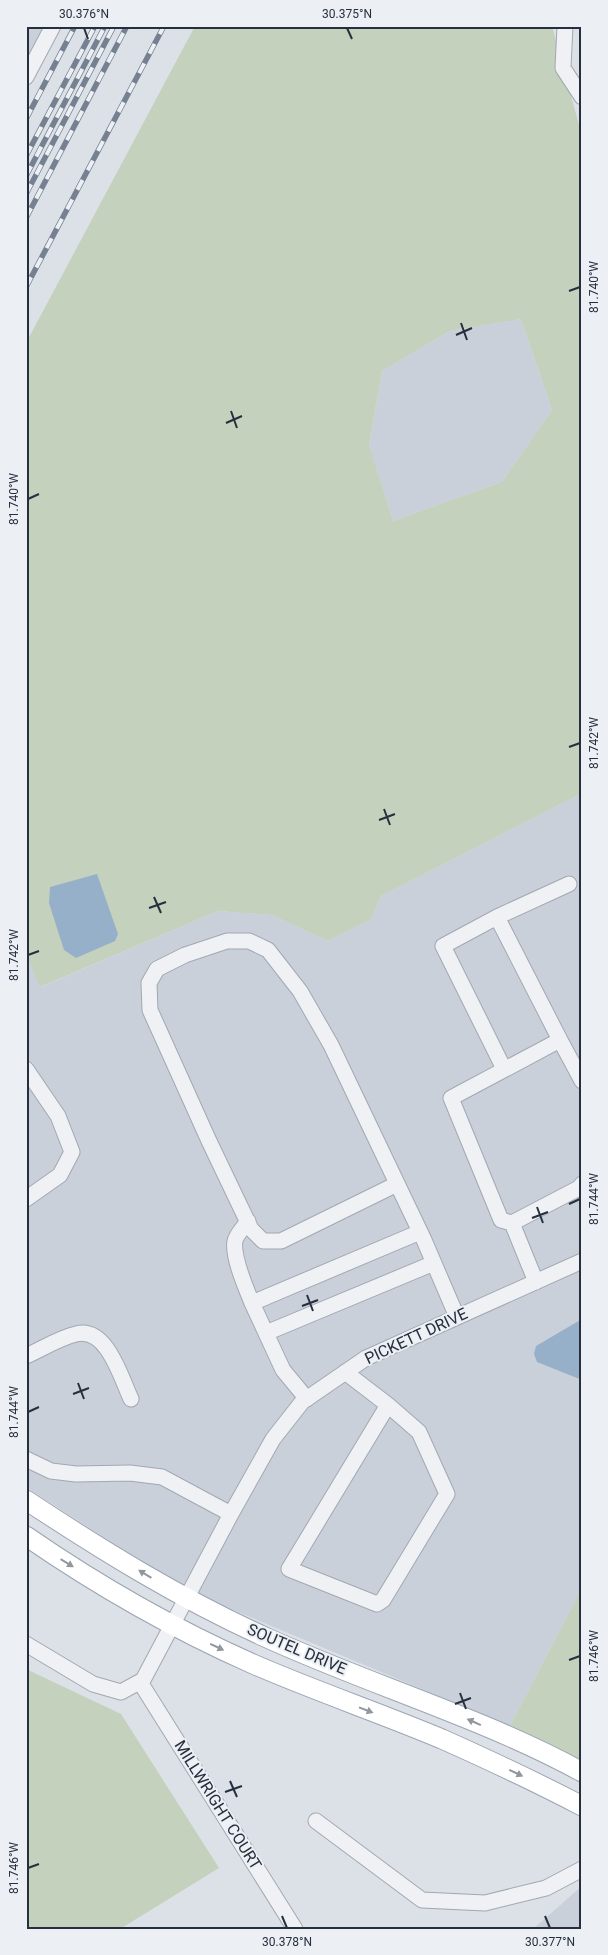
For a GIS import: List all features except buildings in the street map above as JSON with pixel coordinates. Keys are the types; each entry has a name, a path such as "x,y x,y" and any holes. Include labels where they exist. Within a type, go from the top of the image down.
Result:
{"main road":[{"name":"SOUTEL DRIVE","path":"26,1500 75,1533 187,1599 267,1638 453,1712 561,1760 582,1772"},
{"name":"SOUTEL DRIVE","path":"26,1536 56,1557 173,1626 252,1664 442,1739 582,1806"}],"street":[{"path":"26,77 53,26"},
{"path":"565,26 563,68 582,97"},
{"path":"504,1069 444,946 497,917 569,884"},
{"path":"497,917 582,1081"},
{"path":"397,1184 281,1241 263,1241 252,1229 248,1221 209,1141 150,1010 149,983 157,969 185,955 227,941 249,941 268,950 300,991 331,1046 420,1232 457,1318"},
{"path":"560,1040 452,1098 501,1220 512,1223 579,1188 582,1184"},
{"path":"26,1069 58,1116 72,1152 60,1175 26,1199"},
{"path":"248,1221 235,1240 235,1251 242,1279 283,1370 307,1399"},
{"path":"512,1223 536,1282"},
{"path":"252,1303 420,1232"},
{"name":"PICKETT DRIVE","path":"140,1682 143,1680 173,1626 231,1514 273,1439 302,1402 366,1358 582,1262"},
{"path":"266,1333 434,1263"},
{"path":"26,1356 77,1333 94,1334 107,1347 131,1399"},
{"path":"345,1372 388,1405 419,1432 447,1494 383,1600 378,1604 289,1569 388,1405"},
{"path":"26,1459 51,1471 76,1474 130,1473 162,1477 231,1514"},
{"path":"26,1644 93,1684 121,1692 140,1682"},
{"name":"MILLWRIGHT COURT","path":"140,1682 295,1929"},
{"path":"316,1821 422,1900 486,1903 546,1888 582,1868"}],"shaded area":[{"path":"26,26 47,26 26,68"},
{"path":"521,319 552,410 502,482 393,521 369,446 382,371 449,331"},
{"path":"582,793 582,1588 510,1726 207,1599 129,1554 26,1487 26,954 41,987 218,911 272,915 328,941 371,919 381,896"},
{"path":"582,1886 582,1929 533,1929"}],"green space":[{"path":"195,26 552,26 582,136 582,793 381,896 371,919 328,941 272,915 218,911 40,987 26,954 26,343","holes":["521,319 552,410 502,482 393,521 369,445 382,371 449,331"]},
{"path":"582,1588 582,1761 510,1726"},
{"path":"26,1669 121,1714 219,1868 120,1929 26,1929"}],"water":[{"path":"97,874 118,934 115,941 76,958 64,950 49,903 50,887"},
{"path":"582,1319 582,1380 537,1362 534,1354 536,1346"}],"railway":[{"path":"26,119 75,26"},
{"path":"26,156 95,26"},
{"path":"26,176 105,26"},
{"path":"26,194 114,26"},
{"path":"26,218 127,26"},
{"path":"26,287 164,26"}]}
